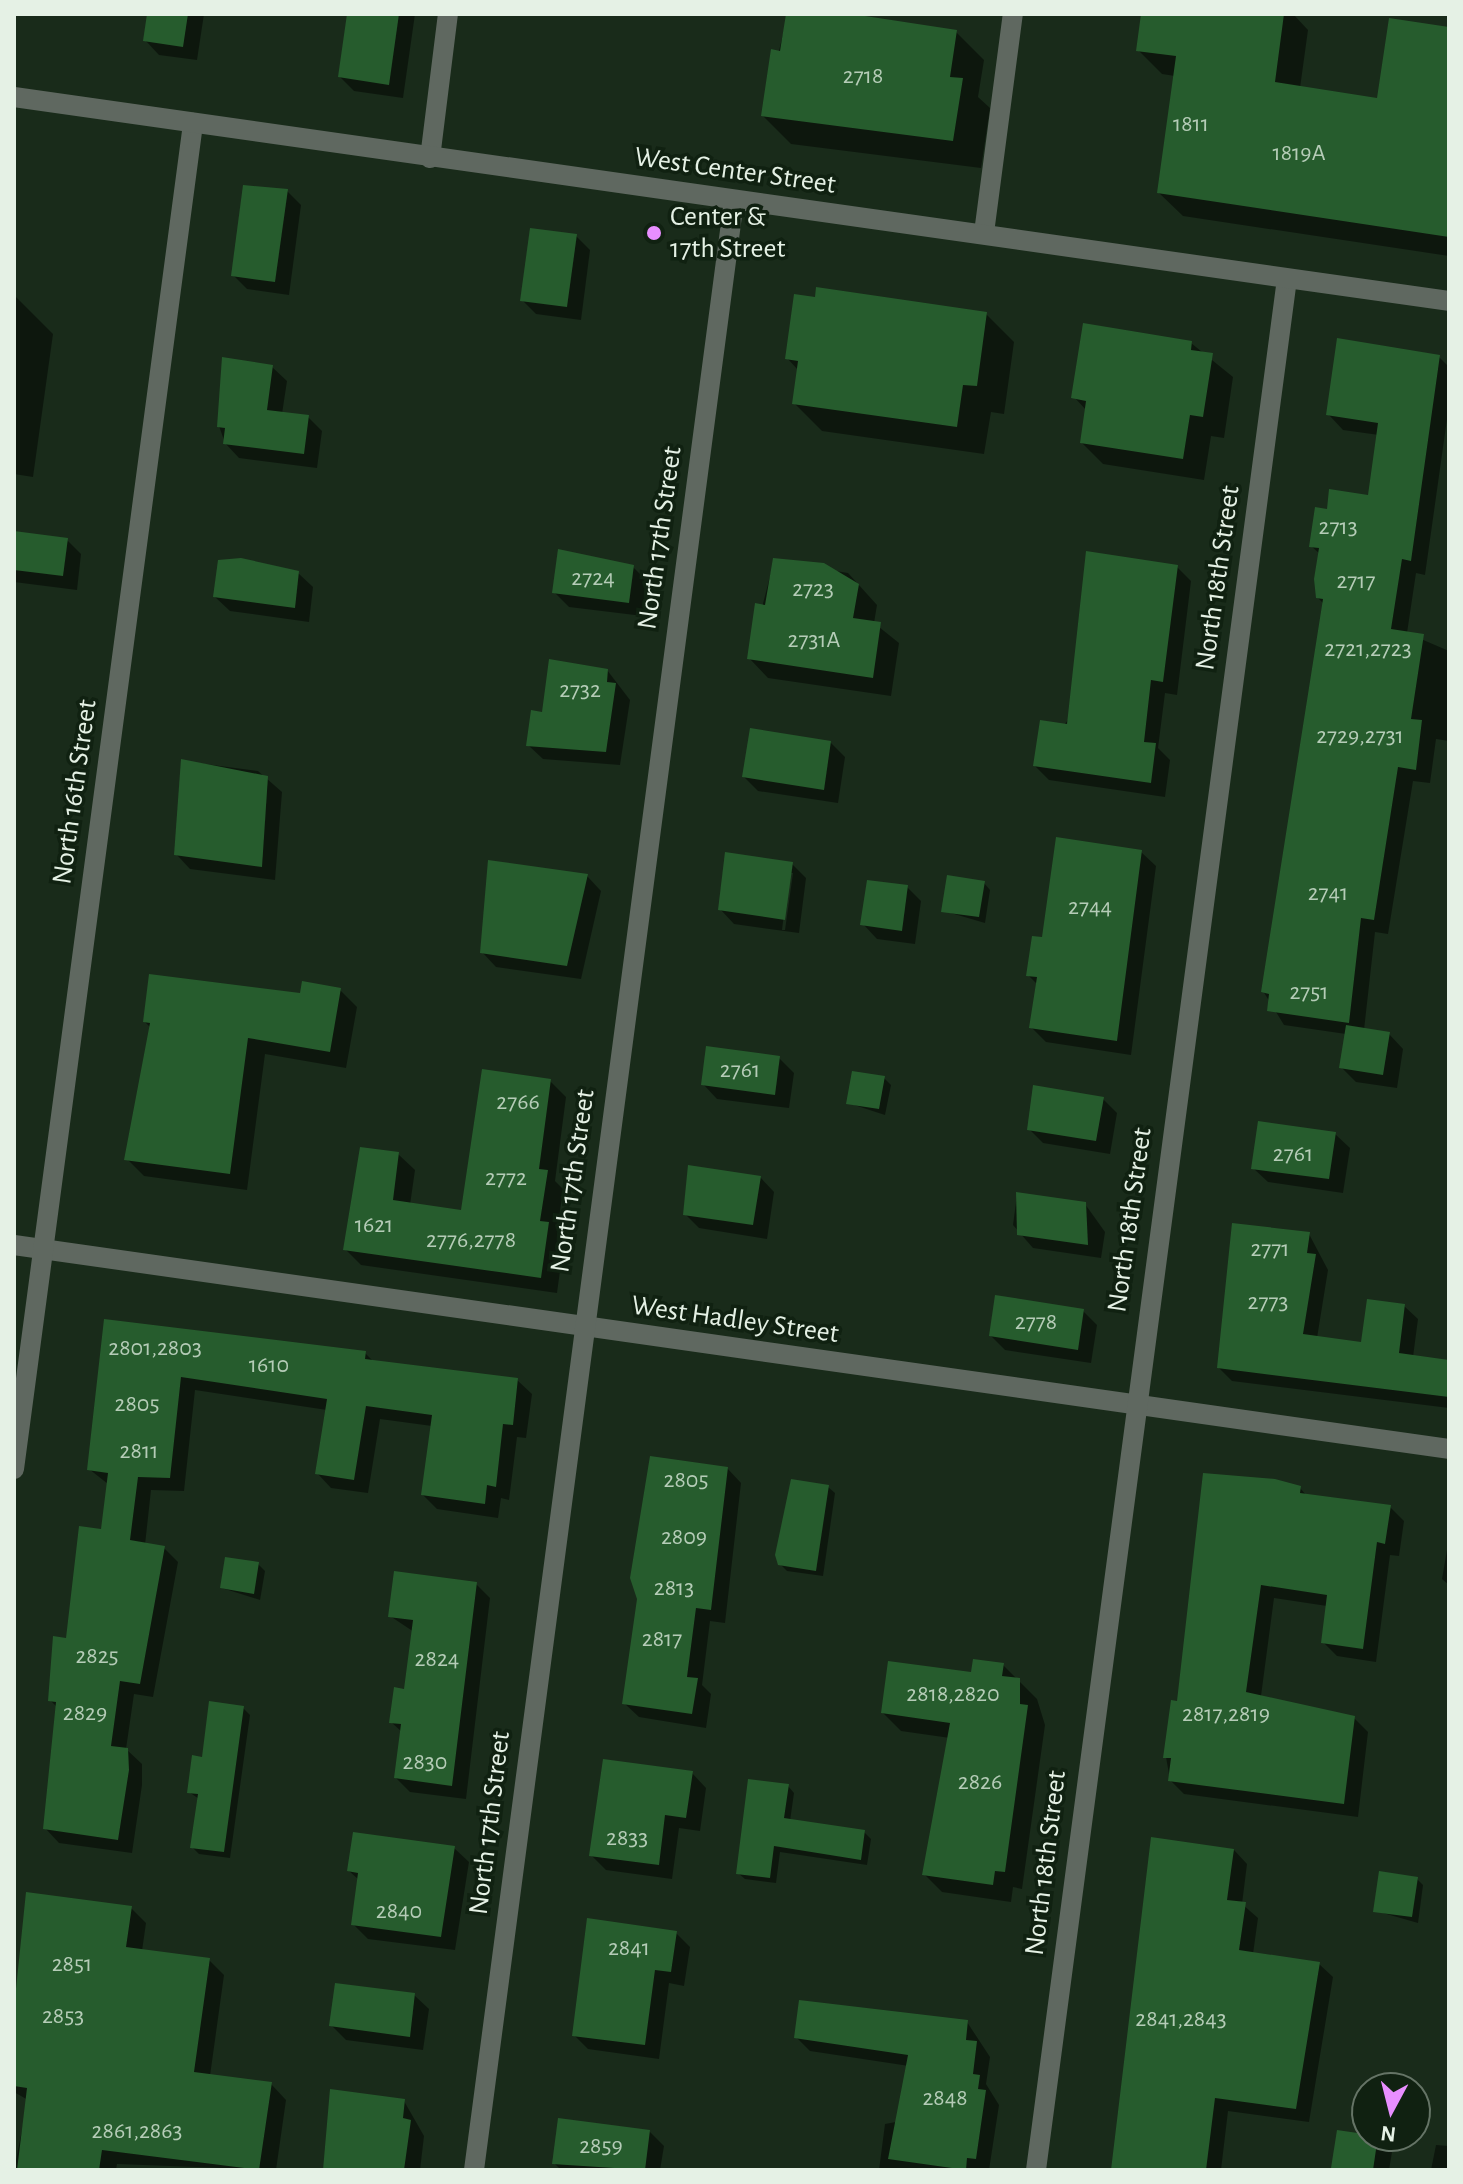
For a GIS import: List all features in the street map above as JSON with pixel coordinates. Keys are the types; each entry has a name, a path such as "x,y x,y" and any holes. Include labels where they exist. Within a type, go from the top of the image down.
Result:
{"street":[{"path":"430,158 448,14"},
{"path":"984,233 1013,14"},
{"name":"West Center Street","path":"14,97 1449,301"},
{"name":"North 16th Street","path":"14,1469 193,123"},
{"name":"North 17th Street","path":"474,2170 582,1327 734,200"},
{"name":"North 18th Street","path":"1036,2170 1133,1403 1287,280"},
{"name":"West Hadley Street","path":"14,1245 1449,1449"}],"building":[{"path":"147,14 188,14 183,47 143,41"},
{"path":"347,14 399,14 389,85 338,77"},
{"path":"786,14 852,14 957,30 950,77 963,78 953,141 761,116 771,49 780,51"},
{"path":"1141,14 1284,14 1275,82 1377,98 1389,18 1449,27 1449,237 1157,193 1176,56 1136,51"},
{"path":"243,185 288,189 275,282 231,276"},
{"path":"530,228 577,234 567,307 520,301"},
{"path":"816,287 987,312 977,386 963,385 957,427 792,404 798,361 785,359 794,294 815,297"},
{"path":"1083,323 1192,341 1191,350 1213,353 1203,417 1190,415 1183,459 1080,443 1086,401 1071,398"},
{"path":"1337,338 1440,355 1411,561 1402,559 1391,629 1424,634 1411,719 1422,720 1416,770 1398,767 1374,920 1361,918 1349,1023 1267,1011 1269,994 1261,992 1323,599 1316,598 1314,579 1319,548 1309,547 1315,507 1327,509 1329,489 1368,495 1378,423 1326,415"},
{"path":"222,357 273,365 267,410 309,415 304,454 223,444 225,428 217,427"},
{"path":"14,531 68,538 63,576 14,570"},
{"path":"558,549 634,565 629,603 552,593"},
{"path":"1086,551 1178,565 1163,682 1151,680 1144,742 1156,743 1151,783 1033,766 1040,720 1067,724"},
{"path":"241,558 299,571 295,608 213,597 218,560"},
{"path":"773,558 824,563 859,584 853,618 881,622 873,678 747,659 755,603 765,605"},
{"path":"549,659 608,669 607,682 616,683 606,752 526,746 531,710 542,712"},
{"path":"750,728 831,741 824,790 742,777"},
{"path":"181,759 268,776 262,867 174,855"},
{"path":"1056,837 1142,850 1117,1041 1029,1028 1037,977 1026,976 1032,936 1042,937"},
{"path":"725,852 793,862 785,920 718,910"},
{"path":"488,860 588,874 567,966 480,953"},
{"path":"947,875 985,881 979,917 941,912"},
{"path":"867,880 908,885 902,931 860,925"},
{"path":"149,974 300,993 302,981 341,988 330,1052 248,1038 230,1174 124,1160 150,1023 143,1022"},
{"path":"1346,1025 1390,1032 1383,1075 1339,1068"},
{"path":"706,1046 780,1056 775,1095 701,1085"},
{"path":"482,1069 551,1079 539,1169 548,1170 540,1221 549,1222 541,1278 343,1250 360,1147 399,1152 393,1200 461,1210"},
{"path":"852,1071 885,1076 879,1109 846,1104"},
{"path":"1033,1085 1104,1097 1096,1141 1027,1130"},
{"path":"1258,1121 1336,1132 1329,1179 1251,1169"},
{"path":"688,1165 761,1176 753,1225 683,1215"},
{"path":"1016,1192 1086,1202 1088,1245 1017,1235"},
{"path":"1232,1223 1310,1232 1307,1253 1316,1254 1303,1334 1361,1342 1367,1299 1405,1304 1399,1353 1449,1360 1449,1397 1217,1368"},
{"path":"995,1295 1084,1309 1078,1350 989,1336"},
{"path":"104,1319 366,1351 365,1359 518,1378 513,1425 503,1424 496,1487 487,1485 485,1504 421,1495 432,1415 366,1406 354,1480 315,1474 327,1399 181,1377 170,1478 138,1477 130,1540 165,1546 140,1684 120,1681 111,1746 128,1748 129,1770 118,1840 43,1829 56,1702 48,1701 53,1636 66,1638 79,1526 101,1529 108,1473 87,1470"},
{"path":"650,1456 728,1467 711,1610 696,1608 687,1677 698,1678 692,1714 622,1704 637,1599 630,1578"},
{"path":"1203,1473 1275,1479 1301,1486 1300,1493 1391,1505 1385,1544 1377,1542 1363,1649 1321,1643 1327,1595 1261,1585 1246,1692 1355,1716 1344,1804 1168,1781 1171,1758 1163,1758 1171,1700 1177,1701"},
{"path":"791,1479 829,1485 816,1571 778,1565 775,1555"},
{"path":"225,1557 259,1562 254,1594 220,1588"},
{"path":"394,1571 477,1582 452,1786 394,1778 401,1724 389,1723 394,1687 404,1689 413,1620 388,1617"},
{"path":"973,1659 1004,1663 1002,1676 1020,1678 1020,1704 1028,1705 1005,1872 995,1871 993,1885 922,1875 950,1723 881,1713 888,1661 971,1672"},
{"path":"209,1701 244,1706 224,1852 190,1848 198,1794 187,1793 192,1755 202,1757"},
{"path":"603,1759 693,1771 686,1818 665,1815 659,1865 589,1856"},
{"path":"748,1779 789,1784 784,1818 865,1830 861,1860 774,1846 770,1878 736,1874"},
{"path":"353,1832 455,1846 441,1937 351,1925 358,1873 347,1871"},
{"path":"1151,1837 1234,1849 1227,1900 1246,1902 1239,1950 1320,1962 1296,2109 1215,2098 1206,2170 1111,2170"},
{"path":"1379,1871 1418,1877 1412,1917 1373,1912"},
{"path":"26,1892 132,1906 126,1947 210,1958 194,2072 272,2082 259,2170 102,2150 99,2170 17,2170 27,2088 14,2086 14,2008"},
{"path":"587,1918 677,1931 671,1972 655,1970 645,2045 572,2036"},
{"path":"335,1983 415,1993 410,2037 329,2026"},
{"path":"799,2000 968,2020 966,2040 977,2041 973,2074 980,2075 978,2089 986,2090 976,2159 967,2158 966,2170 888,2159 908,2055 794,2038"},
{"path":"330,2089 405,2099 403,2118 411,2120 404,2170 323,2170"},
{"path":"558,2118 650,2130 645,2170 552,2164"},
{"path":"1337,2130 1351,2132 1351,2152 1376,2152 1373,2170 1331,2168"}],"place":[{"name":"Center & 17th Street","path":"654,233"}]}
